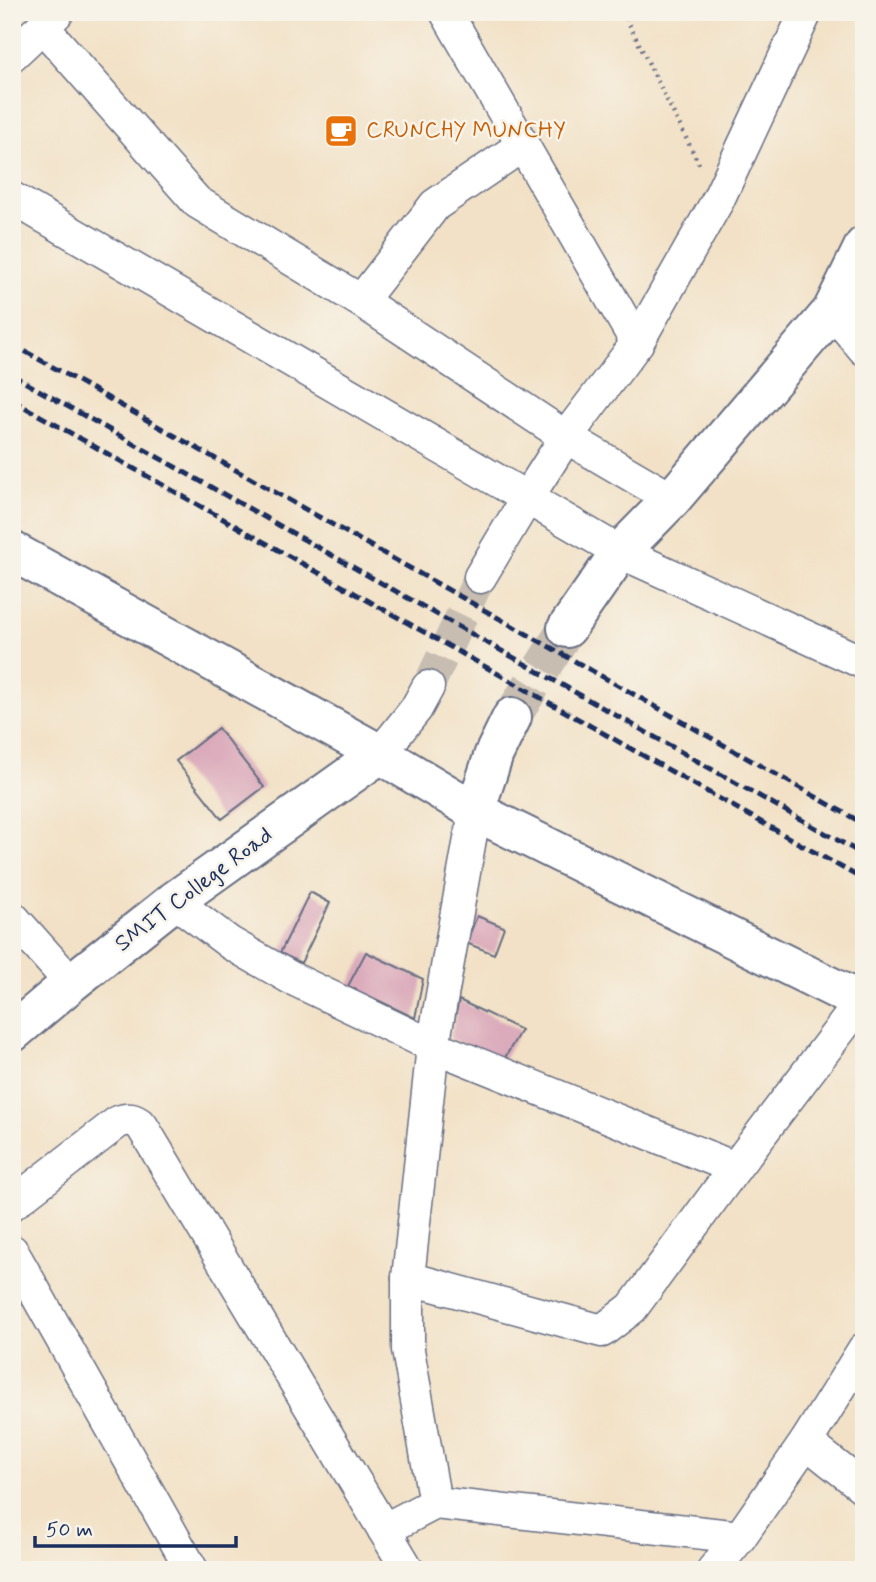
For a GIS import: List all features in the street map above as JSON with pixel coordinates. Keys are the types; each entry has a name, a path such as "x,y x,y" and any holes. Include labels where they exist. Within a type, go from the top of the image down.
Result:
{"main road":[{"path":"567,628 620,552 672,499 832,311 864,246"},
{"path":"12,551 380,754 475,811 862,1002"},
{"path":"475,811 494,754 512,718"},
{"name":"SMIT College Road","path":"12,1033 174,901 380,754"}],"street":[{"path":"446,12 637,343"},
{"path":"480,577 566,437 637,343 718,200 806,12"},
{"path":"12,55 50,19 197,202 361,302 566,437 672,499"},
{"path":"361,302 435,205 523,145"},
{"path":"12,198 620,552 864,663"},
{"path":"832,311 864,349"},
{"path":"380,754 415,709 428,687"},
{"path":"435,1503 408,1350 408,1278 433,1046 475,811"},
{"path":"174,901 230,943 291,978 433,1046 735,1168"},
{"path":"12,917 71,983"},
{"path":"408,1278 602,1331 632,1308 862,1002"},
{"path":"12,1204 118,1122 135,1120 146,1133 408,1570"},
{"path":"12,1251 192,1570"},
{"path":"714,1569 740,1537 806,1442 864,1349"},
{"path":"806,1442 864,1488"},
{"path":"384,1530 435,1503 740,1537"}],"path":[{"path":"623,12 718,200"}],"building":[{"path":"218,728 264,787 222,819 176,761"},
{"path":"310,892 330,903 301,963 280,953"},
{"path":"477,916 504,927 494,954 466,943"},
{"path":"366,952 423,979 415,1018 348,986"},
{"path":"459,1000 521,1030 503,1061 450,1039"}],"tunnel":[{"path":"428,687 480,577"},
{"path":"512,717 567,628"}],"railway":[{"path":"12,344 864,824"},
{"path":"12,375 864,855"},
{"path":"12,400 864,880"}],"place":[{"name":"CRUNCHY MUNCHY","path":"341,131"}]}
